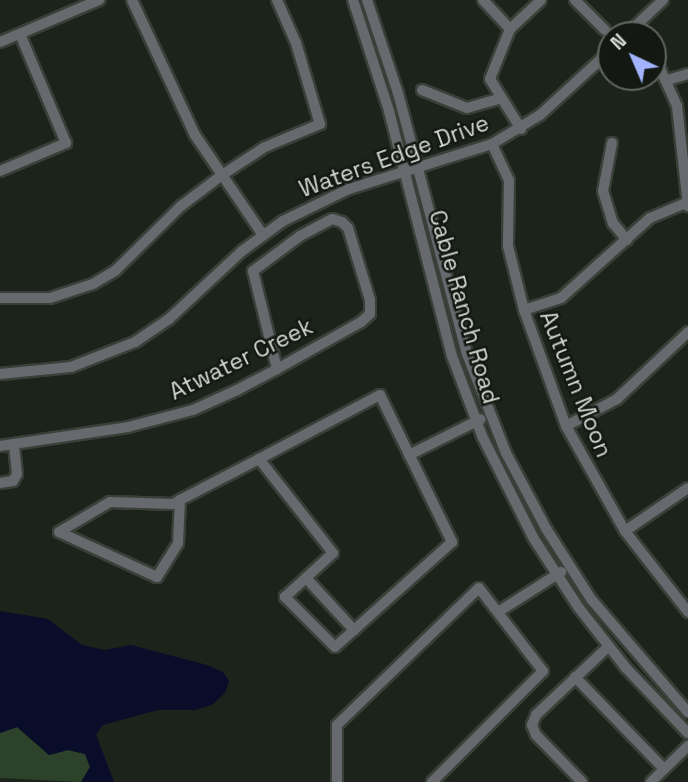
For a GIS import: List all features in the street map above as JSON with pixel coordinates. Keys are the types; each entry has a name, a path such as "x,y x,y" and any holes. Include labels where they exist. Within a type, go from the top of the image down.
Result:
{"street":[{"path":"0,42 99,0"},
{"path":"132,0 184,114 262,235"},
{"path":"0,298 50,298 93,284 115,271 181,206 222,175 265,147 320,124 277,0"},
{"name":"Cable Ranch Road","path":"353,0 405,172 445,332 476,421 523,519 556,575 608,647 688,733"},
{"name":"Cable Ranch Road","path":"367,0 419,169 457,318 490,415 524,488 570,568 628,646 688,712"},
{"path":"482,0 510,29"},
{"path":"521,129 499,99 490,79 510,29 541,0"},
{"path":"575,0 597,23"},
{"path":"644,21 663,0"},
{"path":"0,171 66,143 20,34"},
{"name":"Waters Edge Drive","path":"0,374 71,367 135,342 174,315 262,235 331,197 492,144 521,129 597,62"},
{"path":"524,310 561,298 650,218 688,204 677,106 668,80 688,74"},
{"path":"422,90 467,108 499,99"},
{"path":"612,143 604,173 604,200 613,223 627,240"},
{"name":"Autumn Moon","path":"492,144 509,180 508,246 524,310 566,426 625,531 688,612"},
{"name":"Atwater Creek","path":"0,446 156,421 193,410 277,369 370,314 370,300 348,228 342,222 332,219 300,236 253,271 277,369"},
{"path":"566,426 617,399 688,332"},
{"path":"180,500 178,542 157,577 59,533 110,502 180,500 380,395 452,542 335,648 285,597 332,553 259,459"},
{"path":"409,455 490,415"},
{"path":"0,483 13,481 17,474 13,445"},
{"path":"625,531 688,488"},
{"path":"498,612 570,568"},
{"path":"306,578 354,630"},
{"path":"337,782 337,725 479,588 543,671 432,782"},
{"path":"582,782 536,735 532,725 536,715 608,647"},
{"path":"575,677 664,769"},
{"path":"651,782 688,746"}],"green space":[{"path":"17,727 49,755 68,750 85,754 90,767 81,782 0,778 0,733"}],"water":[{"path":"0,611 48,619 82,645 105,650 131,645 207,665 223,672 229,681 225,693 212,705 195,710 158,710 103,725 96,734 114,782 81,782 90,767 85,754 68,750 49,755 17,727 0,733"}]}
